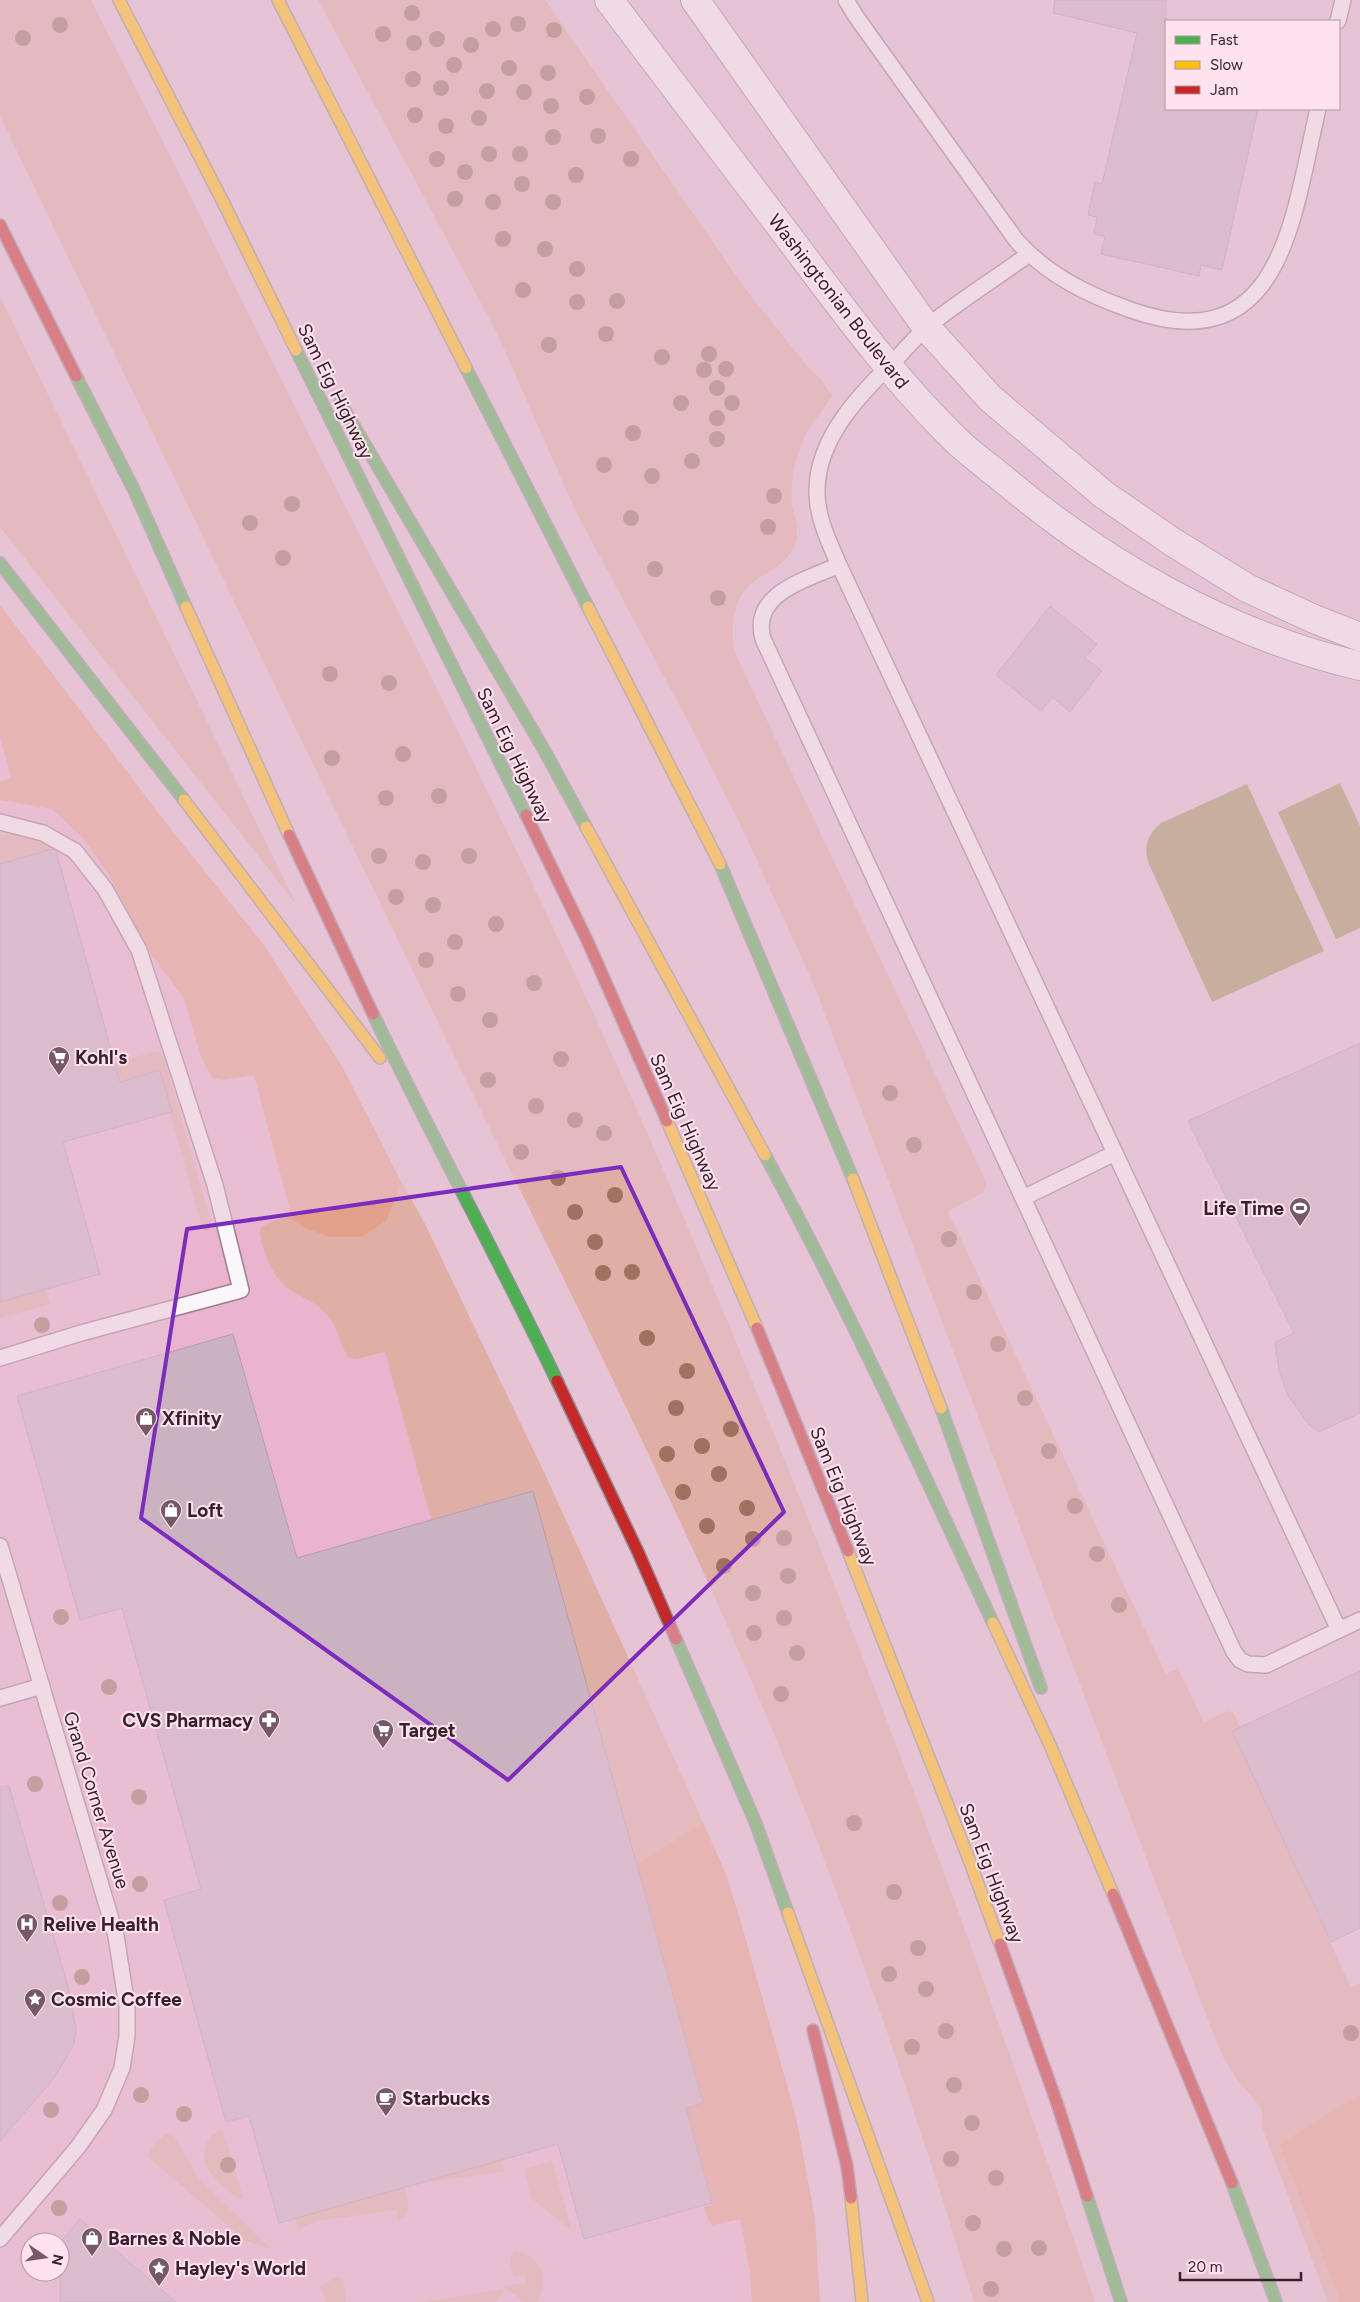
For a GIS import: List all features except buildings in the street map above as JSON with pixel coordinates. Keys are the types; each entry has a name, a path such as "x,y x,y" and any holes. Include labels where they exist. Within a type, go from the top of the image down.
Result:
{"highway":[{"name":"Sam Eig Highway","path":"119,0 224,204 586,940 734,1272 855,1569 968,1857 1056,2100 1121,2302"},
{"path":"280,2 721,866 779,996 858,1187 983,1516 1044,1695"},
{"path":"224,204 304,340"},
{"path":"0,224 134,490 312,887 416,1105 525,1314 638,1552 756,1824 928,2302"},
{"path":"334,391 543,748 799,1217 878,1374 1041,1725 1219,2148 1276,2302"},
{"path":"0,562 221,848 416,1105"},
{"path":"1053,1723 1104,1874"},
{"path":"783,1902 806,1996"},
{"path":"810,2015 847,2166 862,2302"}],"street":[{"name":"Washingtonian Boulevard","path":"609,0 887,367 959,442 1037,508 1146,581 1234,625 1334,660 1360,666"},
{"path":"695,0 926,328 990,398 1103,494 1171,541 1247,588 1314,619 1360,637"}],"lane":[{"path":"846,0 1016,240 1029,254 1050,271 1078,288 1111,303 1152,317 1185,322 1202,321 1233,311 1255,294 1275,266 1283,250 1318,110"},
{"path":"1338,20 1343,0"},
{"path":"1029,254 926,328 887,367 843,419 834,432 822,461 816,490 820,516 827,539 839,565 1339,1630"},
{"path":"839,565 777,594 763,614 760,627 762,633 1022,1198 1234,1652 1240,1660 1248,1664 1266,1665 1360,1620"},
{"path":"0,822 43,833 75,851 105,889 139,950 215,1185 241,1290 81,1333 0,1358"},
{"path":"1022,1198 1115,1153"},
{"name":"Grand Corner Avenue","path":"0,1546 116,1936 127,2006 127,2036 121,2073 104,2110 78,2147 0,2239"},
{"path":"0,1698 42,1686"}],"highlighted area":[{"path":"621,1167 784,1512 508,1780 141,1518 187,1229"}],"shaded area":[{"path":"0,0 91,0 417,650 538,896 653,1146 773,1431 941,1864 994,2010 1095,2302 974,2302 913,2108 869,1980 822,1853 757,1693 625,1406 0,116"},
{"path":"318,0 545,0 747,291 808,367 821,379 832,395 812,424 800,448 794,467 792,504 797,529 795,545 792,552 783,562 748,587 737,604 733,623 735,653 984,1177 986,1184 983,1193 948,1211 1166,1674 1178,1668 1204,1722 1227,1711 1234,1713 1240,1727 1232,1731 1351,1987 1360,1984 1360,2094 1279,2144 1340,2302 1328,2302 1263,2130 1261,2108 1235,2077 1222,2055 1207,2018 813,983 741,826 692,729 575,510 497,333"},
{"path":"0,296 296,904 0,527"},
{"path":"0,605 170,828 264,945 343,1068 402,1183 387,1220 362,1237 330,1237 305,1228 285,1216 291,1214 254,1075 221,1080 213,1078 209,1073 200,1054 184,998 150,953 108,873 83,838 52,809 0,800 0,782 11,778 0,736"},
{"path":"0,622 531,1470 788,2302 0,2302"},
{"path":"1340,783 1360,826 1360,928 1336,939 1278,812"},
{"path":"1247,784 1324,951 1212,1002 1149,864 1146,847 1152,832 1161,823"},
{"path":"17,831 55,848 0,864 0,835"},
{"path":"154,1052 160,1053 164,1059 210,1219 211,1225 208,1231 203,1230 202,1227 160,1070 121,1081 115,1063"},
{"path":"402,1183 425,1224 544,1472 703,1822 637,1865 533,1491 431,1519 385,1352 357,1359 348,1357 334,1325 327,1315 314,1303 285,1286 274,1272 266,1255 260,1236 261,1227 285,1216 305,1228 387,1220"},
{"path":"46,1289 50,1304 0,1318 0,1302"},
{"path":"703,1822 726,1874 796,2117 815,2218 820,2302 752,2302 750,2272 740,2219 712,2225 708,2220 704,2207 713,2204 686,2108 703,2102 637,1865"},
{"path":"1360,2094 1360,2302 1340,2302 1279,2144"},
{"path":"223,2130 243,2198 238,2199 219,2182 208,2169 205,2161 204,2153 209,2139 215,2133"},
{"path":"166,2134 174,2136 197,2176 271,2249 246,2241 147,2156 155,2143"},
{"path":"503,2159 504,2171 413,2185"},
{"path":"552,2161 572,2231 531,2198 524,2169"},
{"path":"405,2187 408,2211 398,2221 396,2210 317,2221 298,2229 295,2218"},
{"path":"514,2252 523,2253 531,2257 541,2270 543,2286 536,2302 525,2302 506,2289 495,2302 421,2302 505,2289 504,2286 526,2283 525,2275 513,2277 510,2259"},
{"path":"337,2277 343,2280 346,2302 326,2302 320,2286"}],"traffic: fast":[{"path":"296,350 526,815"},
{"path":"466,368 588,607"},
{"path":"76,376 134,490 186,607"},
{"path":"340,402 543,748 586,827"},
{"path":"0,563 184,800"},
{"path":"720,864 853,1179"},
{"path":"373,1014 557,1381"},
{"path":"765,1155 854,1329 911,1446 993,1623"},
{"path":"941,1408 1041,1688"},
{"path":"676,1639 756,1824 788,1913"},
{"path":"1232,2183 1276,2302"},
{"path":"1087,2196 1121,2302"}],"traffic: slow":[{"path":"119,0 224,204 296,350"},
{"path":"278,0 466,368"},
{"path":"186,607 289,835"},
{"path":"588,607 720,864"},
{"path":"184,800 380,1058"},
{"path":"586,827 765,1155"},
{"path":"667,1121 757,1328"},
{"path":"853,1179 941,1408"},
{"path":"848,1551 968,1857 1000,1944"},
{"path":"993,1623 1050,1745 1113,1894"},
{"path":"788,1913 928,2302"},
{"path":"851,2198 862,2302"}],"traffic: jam":[{"path":"0,225 76,376"},
{"path":"526,815 587,940 667,1121"},
{"path":"289,835 373,1014"},
{"path":"757,1328 848,1551"},
{"path":"557,1381 638,1552 676,1639"},
{"path":"1113,1894 1232,2183"},
{"path":"1000,1944 1056,2100 1087,2196"},
{"path":"813,2030 847,2166 851,2198"}],"place":[{"name":"Kohl's","path":"59,1076"},
{"name":"Life Time","path":"1300,1227"},
{"name":"Xfinity","path":"146,1437"},
{"name":"Loft","path":"171,1529"},
{"name":"CVS Pharmacy","path":"269,1739"},
{"name":"Target","path":"383,1749"},
{"name":"Relive Health","path":"27,1943"},
{"name":"Cosmic Coffee","path":"35,2018"},
{"name":"Starbucks","path":"386,2117"},
{"name":"Barnes & Noble","path":"92,2257"},
{"name":"Hayley's World","path":"159,2287"}]}
